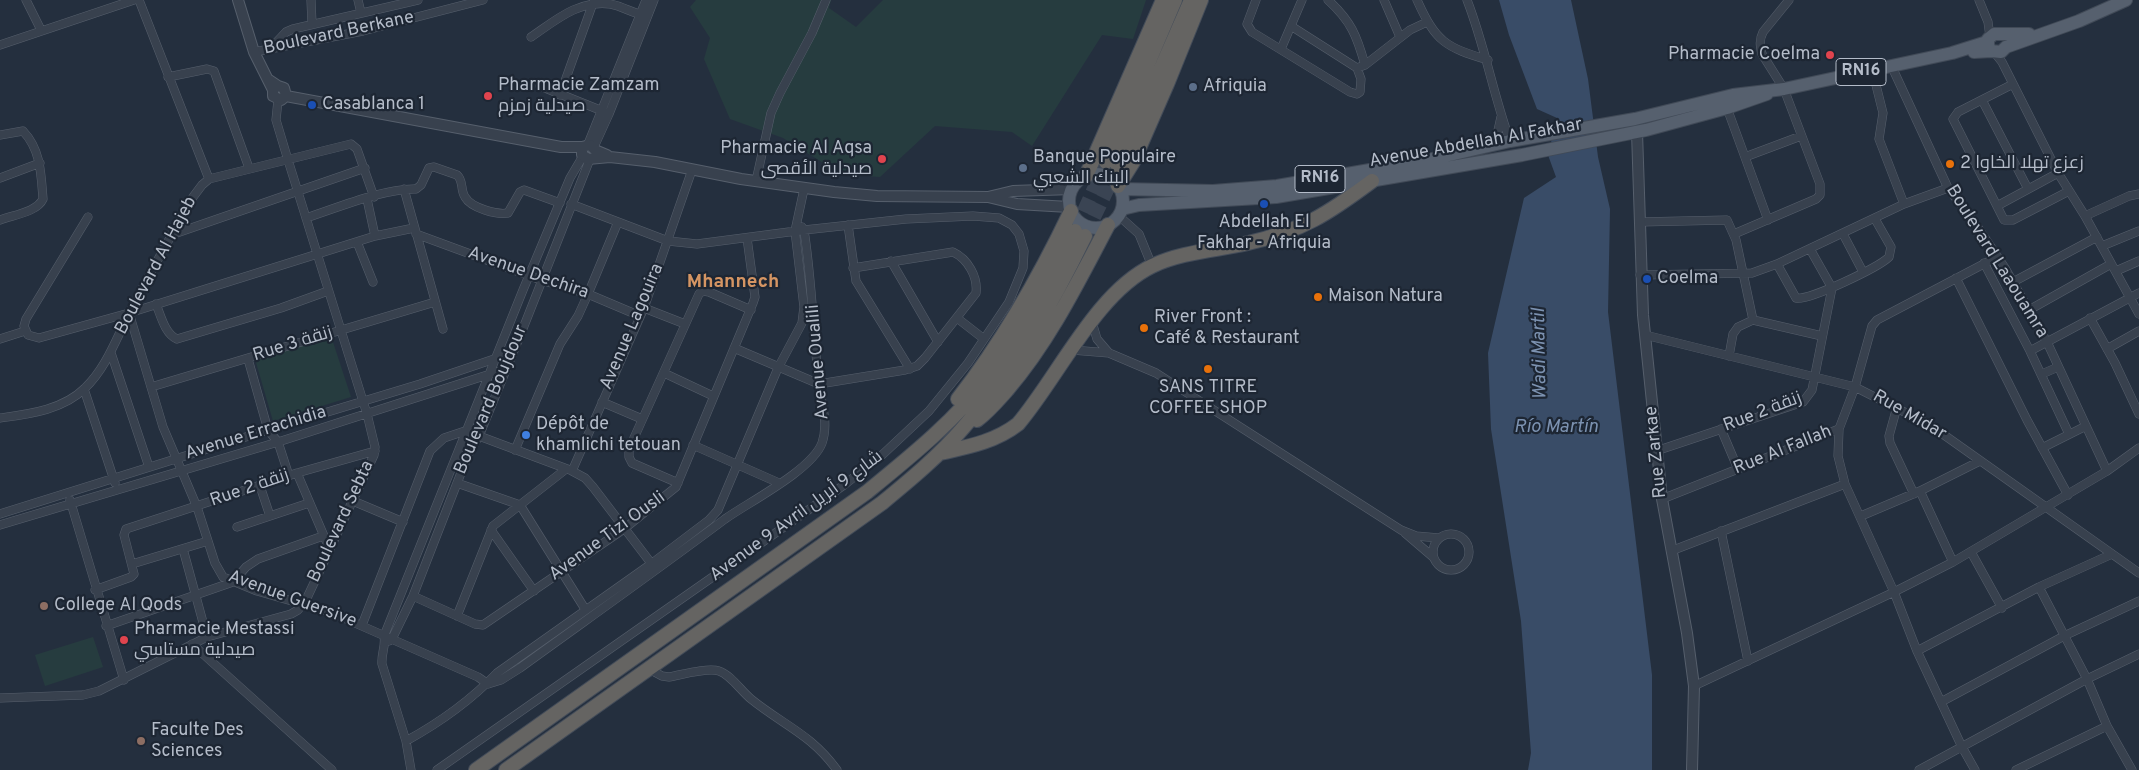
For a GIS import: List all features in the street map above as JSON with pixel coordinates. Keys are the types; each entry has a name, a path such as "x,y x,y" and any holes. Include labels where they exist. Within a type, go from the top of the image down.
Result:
{"highway":[{"path":"1086,176 1163,0"},
{"path":"1175,0 1112,164 1191,0"},
{"path":"1119,187 1133,162 1201,0"},
{"path":"939,454 990,440 1012,428 1029,411 1092,322 1123,285 1152,266 1189,255 1249,243 1285,233 1313,222 1372,181"},
{"path":"936,432 939,424 970,384 1015,315 1047,261 1070,209"},
{"path":"964,428 991,408 1021,374 1056,322 1108,225"},
{"name":"Avenue 9 Avril شارع 9 أبريل","path":"476,770 867,492 900,465 979,388 1004,354 1080,233 1062,282 1036,329 964,428 939,454 882,503 506,770"}],"main road":[{"name":"Avenue Abdellah Al Fakhar","path":"1119,187 1212,191 1277,186 1428,160 1514,140 1635,119 1733,94 1756,91 1770,92 1891,65 1997,46 2042,34 2079,21 2126,0"},
{"name":"Avenue Abdellah Al Fakhar","path":"1120,212 1139,205 1276,196 1522,155 1637,132 1727,108 1760,98 1770,92"},
{"name":"RN16","path":"1086,176 1099,174 1106,176 1119,187"},
{"path":"1086,176 1078,181 1072,189 1070,209 1078,221 1084,225 1096,228 1108,225"},
{"path":"1119,187 1122,196 1120,212"},
{"name":"RN16","path":"1108,225 1120,212"}],"street":[{"path":"26,0 41,30"},
{"path":"0,45 134,0"},
{"path":"139,0 209,179"},
{"path":"238,0 254,52 268,80 279,93 610,157 656,162 804,189 877,196 988,197 1017,204 1070,209"},
{"path":"311,0 312,24"},
{"path":"358,0 361,13"},
{"path":"270,49 286,32 401,2 418,0"},
{"name":"Boulevard Berkane","path":"254,52 362,31 467,2 482,0"},
{"path":"644,15 646,0"},
{"path":"588,152 644,15 654,0"},
{"path":"756,181 771,113 812,33 826,0"},
{"path":"1256,0 1248,19 1248,28 1354,94 1360,92 1362,87 1360,72 1357,68 1291,26"},
{"path":"1282,49 1302,0"},
{"path":"1328,0 1348,21 1355,32 1365,65"},
{"path":"1384,0 1400,38"},
{"path":"1417,0 1436,36 1446,45 1457,51 1488,60"},
{"path":"1467,0 1488,60 1501,118 1514,140"},
{"path":"1734,234 1816,199 1820,195 1820,184 1784,89 1762,54 1760,38 1789,0"},
{"path":"1979,0 2013,84 2058,173 2085,216 2139,314"},
{"path":"531,37 575,8 593,3 611,4 644,15"},
{"path":"560,95 593,3"},
{"path":"1357,68 1365,65 1400,38 1427,22"},
{"name":"Boulevard Laaouamra","path":"1891,65 1948,188 1977,226 1997,257 2047,342 2107,471"},
{"path":"168,77 207,69 214,71 249,168"},
{"path":"1872,69 1883,113 1879,139 1904,204"},
{"path":"2013,84 1958,112 1953,119 2004,220 2013,220 2069,190"},
{"path":"540,86 605,112"},
{"name":"Boulevard Sebta","path":"0,698 83,694 106,689 207,637 295,612 303,604 353,501 375,451 367,414 276,120 279,93"},
{"path":"1982,100 2028,189"},
{"path":"1727,108 1768,220"},
{"path":"1495,144 1501,118"},
{"path":"0,136 23,131 32,141 40,163 43,199 41,204 0,220"},
{"name":"Rue Zarkae","path":"1637,132 1640,275 1645,335 1662,500 1688,641 1694,686 1692,770"},
{"path":"1745,157 1801,136"},
{"name":"Boulevard Al Hajeb","path":"0,418 28,414 55,406 84,389 100,371 129,313 193,197 209,179 351,144 357,149 365,168"},
{"name":"Boulevard Boujdour","path":"387,639 529,276 570,178 588,152"},
{"name":"Boulevard Boujdour","path":"387,639 413,596 468,454 479,436 506,369 571,204 588,152"},
{"path":"0,178 40,163"},
{"path":"306,218 370,198 418,188 427,170 434,167 457,175 460,178 463,195 471,204 496,213 508,213 521,191 560,203"},
{"path":"172,235 365,168 375,236"},
{"name":"Avenue Lagouira","path":"569,470 644,308 692,170"},
{"path":"1997,206 2058,173"},
{"path":"1640,275 1752,273 1777,264 1904,204 1948,188"},
{"path":"800,230 797,221 804,189"},
{"path":"988,197 1013,191 1072,189"},
{"path":"404,190 443,329"},
{"path":"2085,216 2129,196 2139,194"},
{"path":"437,770 865,469 929,410 968,363 1009,302 1023,268 1024,251 1019,234 1012,225 999,218 972,216 848,225 697,244 668,241 571,204"},
{"path":"1120,212 1139,234 1152,266"},
{"path":"88,217 26,319 25,331 28,335 39,338 129,313 375,236 415,231"},
{"path":"1777,264 1796,298 1803,299 1832,288 1887,260 1889,257 1890,247 1875,219"},
{"path":"1639,222 1724,220 1729,223 1734,234 1744,273 1753,320"},
{"path":"515,450 560,344 588,294 618,222"},
{"path":"848,225 853,268 860,290 910,369"},
{"name":"Avenue Oualili","path":"800,230 804,307 802,323"},
{"name":"Avenue Oualili","path":"488,684 501,680 520,668 657,571 727,518 780,483 814,456 822,442 825,418 819,384 815,327 800,230"},
{"name":"Avenue Dechira","path":"415,231 529,276 588,294 640,316"},
{"path":"2102,246 2139,231"},
{"path":"1843,234 1863,272"},
{"path":"2013,282 2097,237"},
{"name":"Avenue Tizi Ousli","path":"413,596 475,624 484,625 624,529 678,483 755,297 747,238"},
{"path":"357,242 373,282"},
{"path":"1810,249 1832,288"},
{"path":"734,348 819,384 910,369 921,362 938,342 972,300 976,288 976,280 969,267 959,255 953,252 853,268"},
{"name":"Rue Al Fallah","path":"1662,500 1839,429 1855,387 1869,335 1877,320 1997,257"},
{"path":"891,261 938,342"},
{"path":"2029,310 2113,267 2139,261"},
{"path":"1984,263 2042,374 2069,434"},
{"path":"1956,278 2042,448 2068,495"},
{"name":"Rue 2 زنقة","path":"1656,451 1803,402 1812,390 1832,288"},
{"path":"156,304 167,331 171,337 177,339 328,291"},
{"path":"678,483 630,460 629,449 700,294 703,291 709,292 751,310"},
{"path":"2030,351 2139,293"},
{"path":"2009,310 2024,301"},
{"name":"Rue 3 زنقة","path":"150,387 434,302"},
{"path":"644,308 685,324"},
{"name":"Avenue Guersive","path":"129,313 150,387 175,459 197,507 220,574 233,582 322,608 362,625 387,639 478,677 488,684"},
{"path":"957,318 984,338"},
{"path":"2090,318 2115,362 2139,414"},
{"path":"1729,356 1734,334 1738,327 1753,320 1822,336"},
{"path":"1092,322 1097,339 1109,353"},
{"path":"727,518 718,510 778,368 802,323 815,327"},
{"path":"0,339 25,331"},
{"path":"2106,349 2139,331"},
{"name":"Rue Midar","path":"1645,335 1855,387 1897,407 1930,425 2139,573"},
{"path":"1072,350 1109,353 1170,381 1401,530 1433,557 1440,567 1451,571 1462,567 1469,558 1468,546 1461,537 1450,534 1439,538 1424,537 1401,530"},
{"path":"110,353 150,467"},
{"name":"Avenue Errachidia","path":"0,514 495,360 512,353"},
{"path":"248,359 268,430 278,442 330,550"},
{"path":"2042,374 2058,366"},
{"name":"Avenue Errachidia","path":"0,525 181,469 278,442 506,369"},
{"path":"664,373 713,396"},
{"path":"84,389 116,490"},
{"path":"602,402 642,419"},
{"path":"1897,407 1889,436 1890,443 1953,562"},
{"path":"2042,448 2086,426"},
{"path":"1721,429 1738,469"},
{"path":"1839,429 1838,456 1845,484 1894,592 1917,651 1962,747 1975,770"},
{"path":"362,625 430,451 444,438 468,430"},
{"path":"479,436 569,470 589,482 657,571"},
{"path":"693,445 738,463 780,483"},
{"path":"1694,686 1894,592 1953,562 2068,495 2107,471 2139,448"},
{"name":"Rue 2 زنقة","path":"132,564 124,535 126,529 293,474 375,451"},
{"path":"1861,516 1917,492 1980,461"},
{"path":"457,616 491,530 496,522 569,470"},
{"path":"458,483 520,505 585,609"},
{"path":"1672,551 1845,484"},
{"path":"260,486 270,516"},
{"path":"67,494 124,680"},
{"path":"353,501 403,522"},
{"path":"237,528 309,503"},
{"name":"Avenue Oualili","path":"406,741 445,716 488,684 498,673 585,609 651,564 709,520 718,510"},
{"path":"491,530 534,591"},
{"path":"1722,531 1748,661"},
{"path":"106,626 233,582 246,567 258,559 323,536"},
{"path":"1433,557 1433,547 1439,538"},
{"path":"95,590 131,577 134,574 132,564 208,541"},
{"path":"183,549 207,637"},
{"path":"1970,552 2002,608"},
{"path":"1917,651 2040,588 2112,554"},
{"path":"2040,588 2087,678 2107,726 2132,770"},
{"path":"1941,702 2064,636 2139,601"},
{"path":"387,639 382,653 382,664 406,741 411,770"},
{"path":"192,644 332,770"},
{"path":"1919,770 2087,678 2139,654"},
{"path":"649,669 662,676 669,677 718,670 758,705 809,739 821,750 837,770"},
{"path":"2016,770 2107,726"}],"green space":[{"path":"696,0 831,0 829,8 856,27 883,0 1146,0 1133,39 1102,35 1032,146 1012,132 935,126 880,177 841,174 783,138 730,119 704,59 710,38 690,7"},
{"path":"331,336 351,397 273,421 255,359"},
{"path":"93,637 103,667 45,686 35,655"}],"water":[{"name":"Río Martín","path":"1499,0 1571,0 1588,79 1598,157 1610,209 1608,312 1652,675 1652,770 1528,770 1531,753 1521,621 1491,429 1488,353 1524,198 1556,177 1548,155 1557,118 1537,109 1509,35"}],"tunnel":[{"path":"1075,231 1106,162"},
{"path":"1085,236 1118,167"}],"place":[{"name":"Pharmacie Coelma","path":"1830,55"},
{"name":"Afriquia","path":"1193,87"},
{"name":"Pharmacie Zamzam صيدلية زمزم","path":"488,96"},
{"name":"Casablanca 1","path":"312,105"},
{"name":"Pharmacie Al Aqsa صيدلية الأقصى","path":"882,159"},
{"name":"زعزع تهلا الخاوا 2","path":"1950,164"},
{"name":"Banque Populaire البنك الشعبي","path":"1023,168"},
{"name":"Abdellah El Fakhar - Afriquia","path":"1264,204"},
{"name":"Coelma","path":"1647,279"},
{"name":"Maison Natura","path":"1318,297"},
{"name":"River Front : Café & Restaurant","path":"1144,328"},
{"name":"SANS TITRE COFFEE SHOP","path":"1208,369"},
{"name":"Dépôt de khamlichi tetouan","path":"526,435"},
{"name":"College Al Qods","path":"44,606"},
{"name":"Pharmacie Mestassi صيدلية مستاسي","path":"124,640"},
{"name":"Faculte Des Sciences","path":"141,741"}],"district":[{"name":"Mhannech","path":"733,283"}],"water label":[{"name":"Wadi Martil","path":"1541,354"}]}
